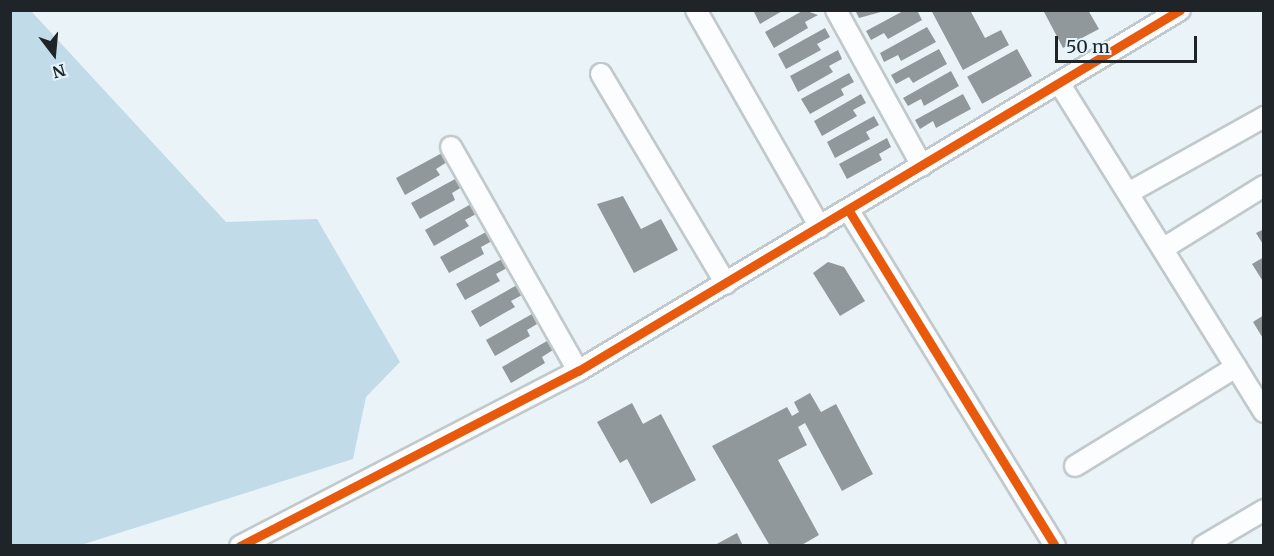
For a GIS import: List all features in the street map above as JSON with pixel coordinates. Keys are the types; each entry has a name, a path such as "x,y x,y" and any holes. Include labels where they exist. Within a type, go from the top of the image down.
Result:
{"street":[{"path":"696,10 820,227"},
{"path":"836,10 922,166"},
{"path":"240,546 578,371 1061,86 1180,10"},
{"path":"602,74 726,284"},
{"path":"1061,86 1130,192 1263,412"},
{"path":"1130,192 1263,117"},
{"path":"451,147 578,371"},
{"path":"1164,248 1263,186"},
{"path":"849,211 1055,546"},
{"path":"1075,466 1236,367"},
{"path":"1203,546 1263,510"}],"shaded area":[{"path":"10,11 31,11 226,222 317,219 400,362 366,397 353,459 81,545 11,545"}],"building":[{"path":"753,10 784,10 760,24"},
{"path":"804,10 818,15 805,22 808,28 774,48 765,32"},
{"path":"855,10 888,10 859,18"},
{"path":"905,10 917,10 922,20 888,39 884,33 871,40 866,31"},
{"path":"931,10 970,10 985,38 1001,30 1009,45 963,70"},
{"path":"1043,10 1088,10 1099,29 1063,48"},
{"path":"927,27 936,42 901,61 898,55 884,62 880,53"},
{"path":"825,28 830,37 817,44 821,50 786,69 778,54"},
{"path":"939,49 947,64 913,83 909,77 896,84 891,75"},
{"path":"1017,49 1032,76 982,104 967,77"},
{"path":"838,50 842,59 829,66 833,72 798,92 790,76"},
{"path":"951,71 959,86 924,106 921,99 908,106 903,98"},
{"path":"849,73 854,82 841,89 844,95 810,114 801,99"},
{"path":"861,94 866,103 853,110 857,116 822,136 814,121"},
{"path":"963,94 971,109 936,128 933,121 920,129 915,120"},
{"path":"874,116 879,125 866,132 870,139 835,158 827,142"},
{"path":"887,138 891,147 879,154 882,160 847,179 839,164"},
{"path":"442,153 447,162 436,169 440,175 405,195 396,178"},
{"path":"457,178 462,187 452,193 455,200 420,219 411,203"},
{"path":"623,196 641,229 661,219 678,250 634,273 597,204"},
{"path":"471,204 476,214 465,220 469,226 434,246 425,230"},
{"path":"1264,229 1264,246 1256,233"},
{"path":"486,232 492,241 481,247 484,254 449,273 440,257"},
{"path":"1264,257 1264,283 1252,264"},
{"path":"502,259 507,268 496,274 500,281 465,300 456,284"},
{"path":"828,262 844,267 865,301 840,316 813,273"},
{"path":"517,285 522,295 511,301 515,307 480,327 471,311"},
{"path":"532,314 537,324 527,330 530,336 495,356 486,340"},
{"path":"1264,315 1264,340 1253,322"},
{"path":"547,341 553,350 542,357 545,363 511,383 502,367"},
{"path":"810,393 821,412 836,404 873,474 842,491 805,423 798,427 807,445 778,460 819,535 800,546 770,546 712,446 787,407 792,416 799,412 794,402"},
{"path":"632,403 643,424 661,414 696,480 651,504 627,459 620,463 597,422"},
{"path":"737,533 743,546 713,546"}],"cycle path":[{"path":"240,546 578,371 1180,10"},
{"path":"849,211 1055,546"}]}
